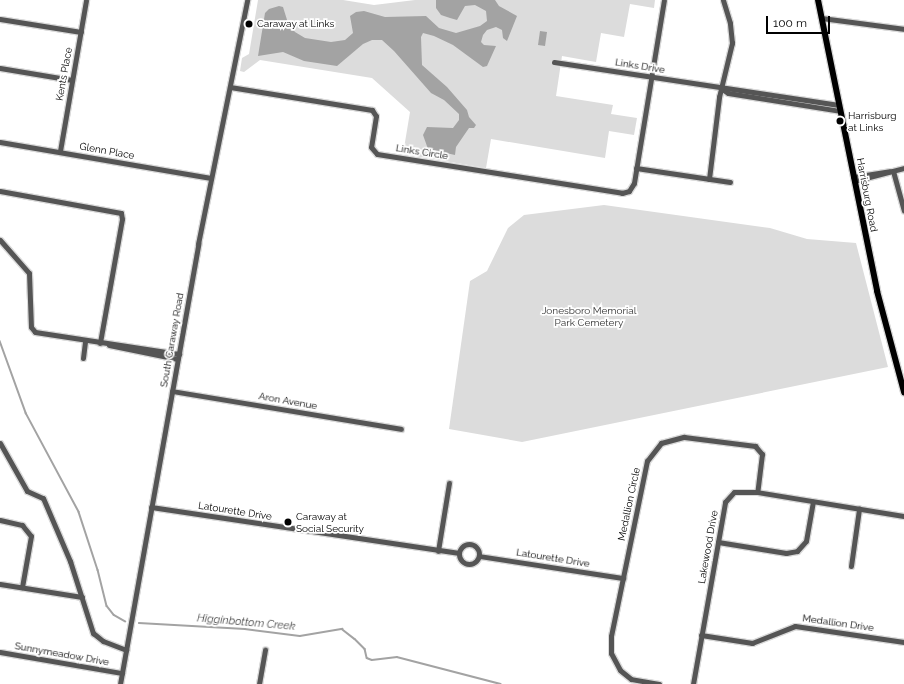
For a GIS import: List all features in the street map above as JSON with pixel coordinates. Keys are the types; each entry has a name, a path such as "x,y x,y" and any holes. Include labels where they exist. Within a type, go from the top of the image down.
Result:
{"main road":[{"name":"Harrisburg Road","path":"818,0 877,292 904,392"}],"street":[{"name":"Kents Place","path":"60,152 86,0"},
{"name":"South Caraway Road","path":"120,684 211,178 247,0"},
{"name":"Links Circle","path":"230,87 372,110 376,116 371,147 377,154 620,193 632,187 664,0"},
{"path":"709,178 719,97 722,89 732,36 723,0"},
{"path":"822,18 904,29"},
{"path":"0,19 81,32"},
{"name":"Links Drive","path":"554,62 840,108"},
{"path":"0,68 72,80"},
{"name":"Glenn Place","path":"0,142 211,178"},
{"path":"636,168 730,182"},
{"path":"854,179 904,168"},
{"path":"893,171 904,211"},
{"path":"0,191 121,213 122,219 100,343"},
{"path":"0,240 29,273 32,330 85,341 179,354"},
{"path":"83,358 85,341"},
{"path":"106,344 178,359"},
{"name":"Aron Avenue","path":"172,391 401,429"},
{"name":"Medallion Circle","path":"659,684 631,679 620,670 611,653 611,636 647,461 661,443 684,437 755,446 762,454 757,492"},
{"path":"0,443 2,450 27,491 43,498 70,561 82,597 88,624 95,636 126,650"},
{"path":"438,551 449,483"},
{"name":"Lakewood Drive","path":"693,684 718,542 728,497 738,491 757,492 904,516"},
{"path":"718,542 786,554 797,551 806,541 813,502"},
{"name":"Latourette Drive","path":"151,507 458,553"},
{"path":"851,566 859,509"},
{"path":"0,520 22,525 31,536 22,587"},
{"path":"472,544 478,549 479,556 475,562 468,565 462,562 458,553 462,546 472,544"},
{"name":"Latourette Drive","path":"479,556 623,578"},
{"path":"0,584 82,597"},
{"name":"Medallion Drive","path":"701,635 752,642 795,626 904,642"},
{"path":"260,684 265,650"},
{"name":"Sunnymeadow Drive","path":"0,652 122,673"}],"green space":[{"path":"258,0 343,0 374,5 415,0 655,0 654,8 630,4 624,37 601,33 596,62 562,56 556,96 613,105 611,114 637,118 634,135 609,131 605,158 491,139 486,168 403,154 410,112 372,78 260,60 244,72 240,71 242,58 249,54"},
{"name":"Jonesboro Memorial Park Cemetery","path":"604,205 770,228 807,239 856,243 888,367 522,442 449,429 470,281 487,271 508,228 524,215"}],"shaded area":[{"path":"436,0 495,0 499,6 517,16 507,41 503,38 502,30 496,27 487,30 483,35 481,42 484,45 496,46 487,66 483,67 453,45 434,36 423,33 421,37 422,65 447,87 467,110 469,117 476,125 474,128 469,128 456,147 455,155 428,149 423,135 427,127 453,128 459,120 459,114 444,100 431,93 394,51 382,40 372,40 363,44 337,66 304,61 283,52 258,56 265,13 269,9 279,6 283,7 288,23 295,32 305,38 331,42 345,40 353,33 350,16 356,12 364,11 385,17 426,16 439,28 456,33 480,26 487,21 486,11 475,5 465,6 457,20 441,15 436,8"},
{"path":"540,31 547,32 545,46 538,45"}],"waterway":[{"name":"Higginbottom Creek","path":"0,341 26,413 79,512 98,570 107,606 114,615 125,621"},
{"name":"Higginbottom Creek","path":"139,623 245,629 300,636 342,629 365,649 367,658 372,660 397,657 501,684"}],"place":[{"name":"Caraway at Links","path":"249,24"},
{"name":"Harrisburg at Links","path":"840,121"},
{"name":"Caraway at Social Security","path":"288,522"}]}
